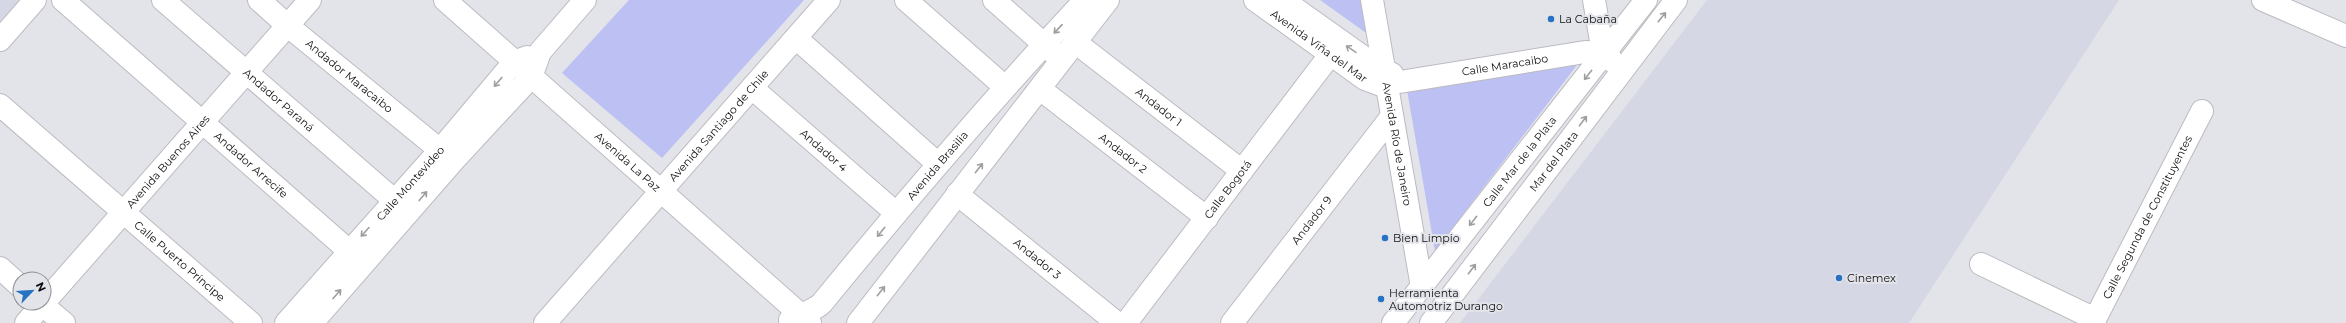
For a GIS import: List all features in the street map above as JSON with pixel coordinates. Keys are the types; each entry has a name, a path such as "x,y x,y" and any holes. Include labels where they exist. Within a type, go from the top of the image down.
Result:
{"street":[{"path":"0,40 35,0"},
{"name":"Andador Arrecife","path":"63,0 348,250"},
{"name":"Andador Paraná","path":"163,0 394,200"},
{"name":"Andador Maracaibo","path":"259,0 288,26 440,150"},
{"name":"Avenida Buenos Aires","path":"52,292 203,123 310,0"},
{"name":"Avenida La Paz","path":"445,0 660,191 798,320"},
{"name":"Calle Montevideo","path":"312,323 454,160 531,77 540,52 585,0"},
{"name":"Avenida Santiago de Chile","path":"545,323 829,0"},
{"path":"906,0 1005,87"},
{"path":"994,0 1062,60"},
{"name":"Avenida Brasilia","path":"798,320 822,303 938,164 1005,87 1085,0"},
{"path":"858,323 1108,0"},
{"name":"Avenida Viña del Mar","path":"1255,0 1371,83 1391,78"},
{"name":"Avenida Viña del Mar","path":"1283,0 1391,78"},
{"name":"Avenida Río de Janeiro","path":"1372,0 1391,78 1392,116 1422,287"},
{"path":"1594,0 1601,41 1606,53 1620,72"},
{"name":"Mar del Plata","path":"1432,323 1644,40 1676,0"},
{"path":"2263,0 2346,36"},
{"path":"1638,5 1644,40"},
{"name":"Calle Mar de la Plata","path":"1393,323 1606,53 1638,5"},
{"path":"796,38 938,164"},
{"name":"Andador 1","path":"1075,42 1242,171"},
{"name":"Calle Montevideo","path":"286,323 348,250 440,150 514,62 540,52"},
{"name":"Calle Maracaibo","path":"1391,78 1585,52 1606,53"},
{"name":"Calle Bogotá","path":"1126,323 1330,55"},
{"name":"Andador 4","path":"752,88 896,213"},
{"name":"Andador 2","path":"1040,89 1207,218"},
{"name":"Calle Puerto Príncipe","path":"0,105 251,323"},
{"name":"Calle Segunda de Constituyentes","path":"2094,321 2202,111"},
{"name":"Andador 9","path":"1232,323 1392,116"},
{"name":"Andador 3","path":"957,194 1117,323"},
{"path":"1981,264 2094,321"},
{"path":"0,268 12,279"},
{"name":"Avenida Buenos Aires","path":"26,323 35,311"},
{"path":"49,311 64,323"}],"shaded area":[{"path":"0,0 24,0 0,24"},
{"path":"629,0 804,0 662,158 562,73"},
{"path":"1320,0 1363,0 1369,35"},
{"path":"1707,0 2119,0 1909,323 1460,323"},
{"path":"1577,65 1435,251 1407,90"}],"place":[{"name":"La Cabaña","path":"1551,19"},
{"name":"Bien Limpio","path":"1385,238"},
{"name":"Cinemex","path":"1839,278"},
{"name":"Herramienta Automotriz Durango","path":"1381,299"}]}
